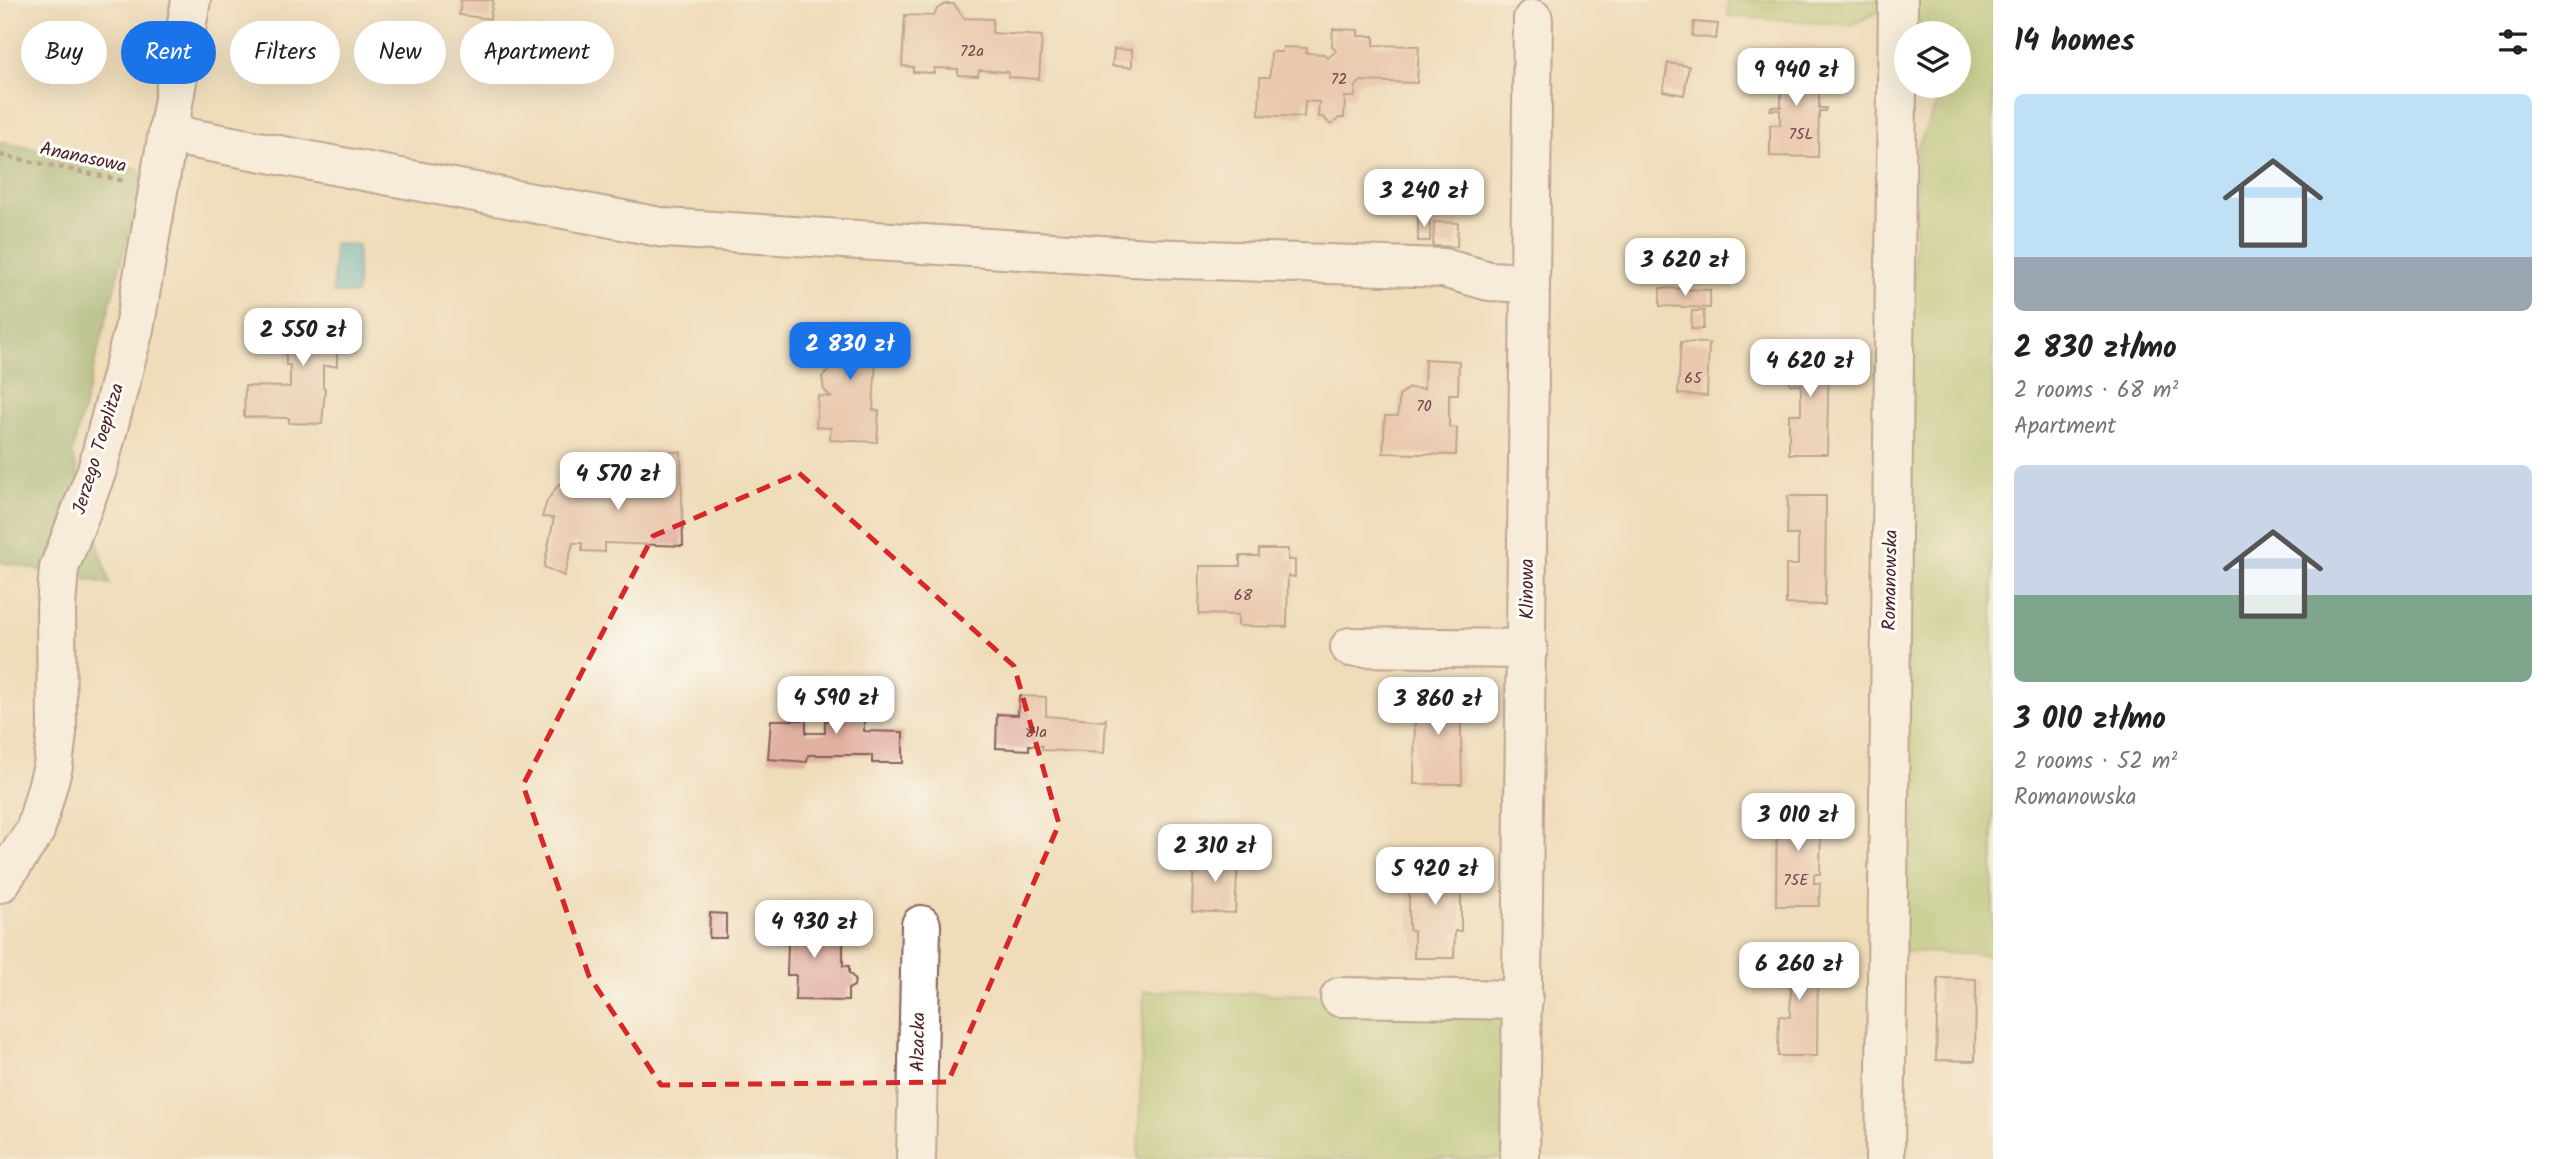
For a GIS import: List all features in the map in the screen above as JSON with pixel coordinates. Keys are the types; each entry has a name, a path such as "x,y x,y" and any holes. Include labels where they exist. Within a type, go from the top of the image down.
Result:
{"street":[{"name":"Romanowska","path":"1885,1159 1898,0"},
{"name":"Jerzego Toeplitza","path":"0,883 35,831 53,766 57,733 56,607 60,568 103,446 134,329 190,3"},
{"name":"Klinowa","path":"1520,1159 1528,649 1528,283 1533,19"},
{"path":"168,134 665,228 1149,258 1443,268 1489,281 1528,283"},
{"path":"1350,647 1528,649"},
{"name":"Alzacka","path":"916,1159 921,925"},
{"path":"1340,997 1523,1000"}],"path":[{"name":"Ananasowa","path":"0,155 160,189"}],"highlighted area":[{"path":"799,473 1014,666 1059,824 948,1082 661,1085 589,976 523,785 653,536"}],"green space":[{"path":"1728,0 1993,0 1993,955 1898,951 1917,148 1937,104 1937,98 1971,98 1971,21 1917,21 1878,12 1852,25 1728,16"},
{"path":"0,142 137,168 143,176 72,453 110,584 0,562"},
{"path":"1144,991 1319,995 1338,1011 1508,1016 1509,1159 1138,1159"}],"water":[{"path":"334,244 358,245 357,294 333,293"}],"building":[{"path":"461,0 493,0 490,19 459,15"},
{"path":"946,4 954,4 964,18 993,19 992,33 1042,36 1039,79 1008,77 1008,72 979,70 978,76 958,75 958,69 934,68 934,73 913,72 913,67 902,66 905,15 934,16 937,9"},
{"path":"1694,22 1718,24 1716,39 1692,36"},
{"path":"1333,29 1358,30 1358,36 1374,36 1374,45 1419,46 1417,83 1361,81 1356,86 1355,97 1345,97 1344,118 1339,118 1331,125 1323,117 1318,117 1319,102 1305,101 1304,117 1259,115 1260,77 1270,77 1271,52 1282,52 1283,47 1307,48 1306,53 1324,54 1328,58 1336,51 1332,46"},
{"path":"1114,49 1132,50 1132,67 1112,66"},
{"path":"1771,60 1820,61 1819,108 1826,108 1825,111 1819,111 1818,157 1770,156 1770,125 1780,125 1780,110 1770,110 1771,107 1781,107 1781,91 1771,91"},
{"path":"1668,63 1689,66 1684,95 1663,91"},
{"path":"1418,217 1430,218 1430,241 1418,241"},
{"path":"1434,222 1458,223 1457,247 1433,246"},
{"path":"1660,288 1710,290 1710,308 1660,306"},
{"path":"1692,311 1704,311 1703,329 1691,329"},
{"path":"280,313 320,313 319,320 356,320 355,352 337,352 337,366 323,366 325,388 322,424 289,423 289,418 244,417 245,386 290,387 290,365 286,365 286,350 279,350"},
{"path":"836,324 883,326 882,358 876,357 873,410 879,411 877,442 830,440 831,428 816,427 818,396 831,397 824,390 822,377 833,366 819,366 820,334 835,335"},
{"path":"1681,342 1709,343 1707,396 1678,394"},
{"path":"1790,345 1829,345 1827,454 1789,454 1789,414 1801,414 1801,385 1790,384"},
{"path":"1425,359 1459,361 1458,394 1449,394 1449,427 1457,428 1456,455 1383,453 1385,416 1398,416 1399,396 1408,388 1424,389"},
{"path":"644,451 681,452 683,546 605,543 605,552 582,551 582,543 573,543 564,576 544,567 554,518 542,517 547,501 559,484 607,483 607,492 616,492 617,479 631,491 643,493"},
{"path":"1788,496 1826,496 1825,605 1786,604 1786,565 1798,565 1798,535 1787,535"},
{"path":"1259,549 1288,549 1288,560 1295,560 1295,577 1288,576 1287,627 1238,626 1238,615 1199,614 1200,566 1240,566 1240,556 1259,556"},
{"path":"1419,687 1460,687 1462,784 1414,784 1415,714 1418,714"},
{"path":"848,690 864,692 864,731 903,732 903,763 872,763 872,755 808,755 807,762 768,759 771,720 806,720 806,733 825,733 825,720 836,722 836,692 849,692"},
{"path":"1019,696 1046,697 1046,716 1103,721 1106,719 1104,753 1042,750 1042,746 1029,745 1029,750 996,748 997,714 1018,715"},
{"path":"1777,798 1815,798 1815,820 1821,820 1820,874 1814,874 1814,883 1820,883 1819,906 1776,906"},
{"path":"1194,856 1238,858 1235,913 1192,911"},
{"path":"1409,861 1461,861 1461,931 1455,931 1454,958 1414,958 1414,931 1409,930"},
{"path":"782,911 817,911 816,941 843,942 843,966 849,966 849,973 855,979 854,986 848,989 848,1001 795,1000 796,975 787,975 788,944 782,944"},
{"path":"710,913 726,914 726,938 709,938"},
{"path":"1779,947 1818,949 1817,1056 1778,1056 1779,1016 1790,1017 1791,986 1779,986"},
{"path":"1938,978 1976,979 1975,1061 1936,1060"}]}
